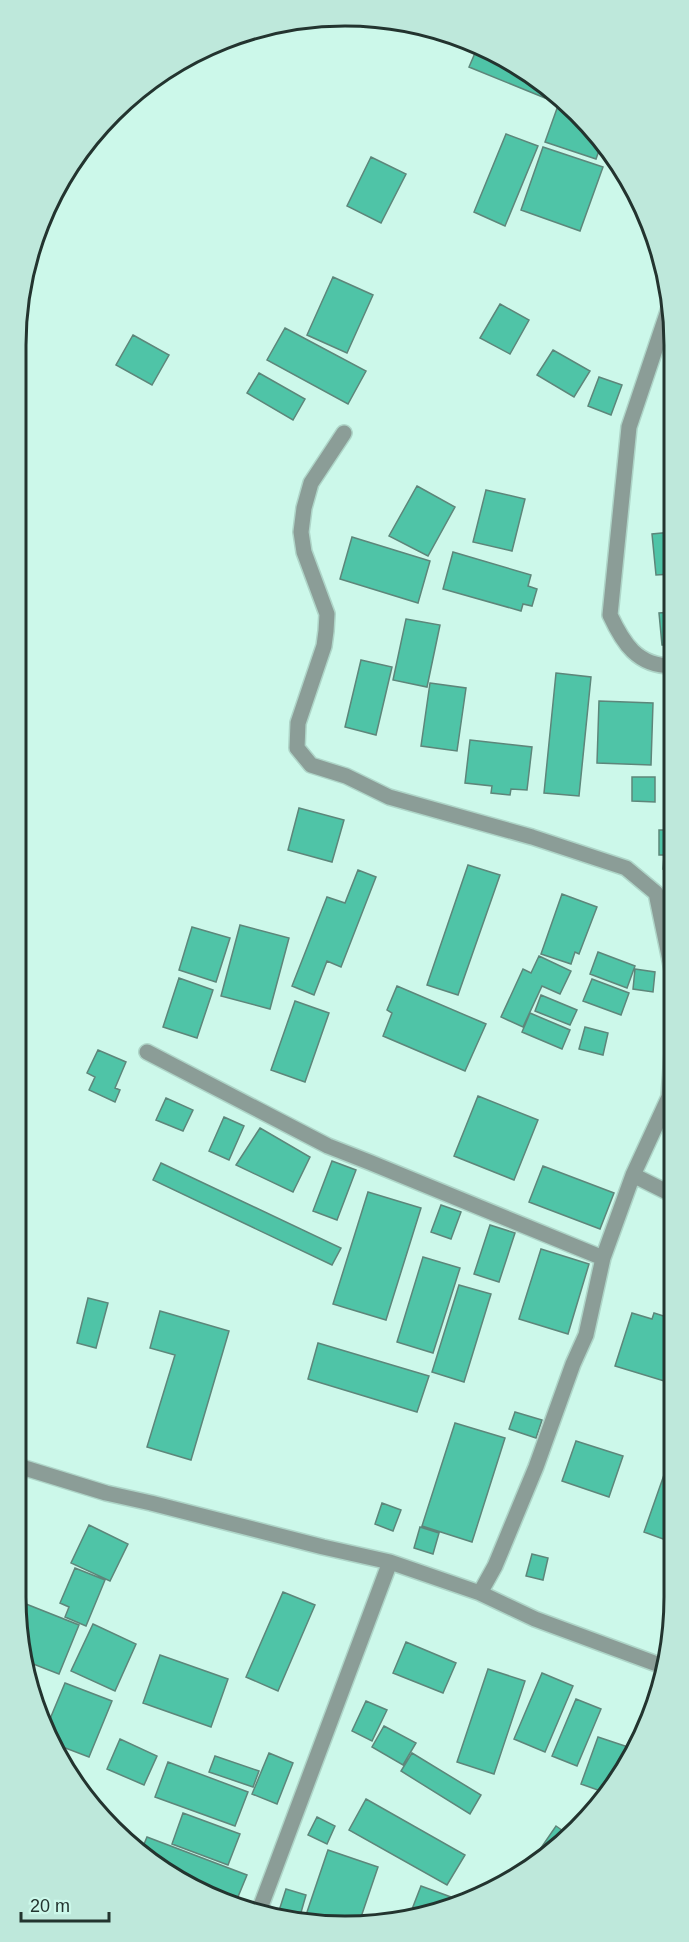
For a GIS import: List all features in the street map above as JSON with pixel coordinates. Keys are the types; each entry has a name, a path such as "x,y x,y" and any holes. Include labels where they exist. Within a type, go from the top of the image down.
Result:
{"street":[{"path":"663,326 629,427 610,615 622,640 641,658 664,666"},
{"path":"344,433 311,483 303,516 301,532 304,552 327,614 324,646 298,723 297,748 311,765 346,776 389,797 532,837 626,868 656,893 664,932"},
{"path":"147,1052 328,1146 603,1258"},
{"path":"480,1593 495,1566 536,1467 573,1364 586,1335 603,1258 633,1175 664,1108"},
{"path":"633,1175 664,1190"},
{"path":"26,1468 106,1493 390,1562 480,1593 535,1619 656,1664"},
{"path":"261,1906 390,1562"}],"building":[{"path":"475,53 522,79 546,97 545,98 469,67"},
{"path":"557,107 599,151 596,159 545,142"},
{"path":"506,134 538,146 505,226 474,212"},
{"path":"543,147 603,167 580,231 521,210"},
{"path":"371,157 406,174 381,223 347,206"},
{"path":"333,277 373,295 347,353 307,335"},
{"path":"500,304 529,320 510,354 480,338"},
{"path":"285,328 366,371 348,404 267,360"},
{"path":"133,335 169,355 152,385 116,365"},
{"path":"553,350 590,371 574,397 537,375"},
{"path":"259,373 305,399 293,420 247,393"},
{"path":"599,377 622,385 611,415 588,406"},
{"path":"417,486 455,507 428,556 389,536"},
{"path":"486,490 525,499 512,551 473,542"},
{"path":"664,533 664,574 656,575 652,534"},
{"path":"352,537 430,561 418,603 340,579"},
{"path":"453,552 531,575 528,586 537,589 532,606 523,604 521,611 443,589"},
{"path":"659,613 664,613 664,645 662,645"},
{"path":"406,619 440,625 427,687 393,680"},
{"path":"361,660 392,667 376,735 345,727"},
{"path":"556,673 591,677 579,796 544,793"},
{"path":"430,683 466,688 457,751 421,746"},
{"path":"599,701 653,703 651,765 597,763"},
{"path":"470,740 532,747 527,790 511,789 510,795 491,793 492,786 465,783"},
{"path":"632,777 655,777 655,802 632,801"},
{"path":"299,808 344,820 332,862 288,850"},
{"path":"659,830 664,830 664,855 659,855"},
{"path":"468,865 500,875 458,995 427,985"},
{"path":"358,870 376,877 341,967 327,961 314,995 292,986 327,897 345,903"},
{"path":"562,894 597,907 579,954 575,952 571,964 541,954"},
{"path":"240,925 289,938 270,1009 221,996"},
{"path":"192,927 230,938 216,982 179,970"},
{"path":"598,952 635,966 627,988 590,974"},
{"path":"539,956 571,971 560,994 542,986 523,1027 501,1017 523,969 531,973"},
{"path":"635,969 655,972 653,992 633,989"},
{"path":"179,978 213,990 197,1038 163,1027"},
{"path":"592,979 629,993 621,1015 583,1001"},
{"path":"397,986 486,1024 465,1071 383,1036 392,1013 387,1010"},
{"path":"541,995 577,1010 570,1025 535,1011"},
{"path":"295,1001 329,1013 305,1082 271,1070"},
{"path":"530,1013 570,1030 562,1049 522,1032"},
{"path":"585,1027 608,1033 603,1055 579,1049"},
{"path":"98,1050 126,1062 115,1088 120,1090 115,1102 89,1090 95,1077 87,1073"},
{"path":"478,1096 538,1120 514,1180 454,1156"},
{"path":"166,1098 193,1110 183,1131 156,1120"},
{"path":"224,1117 244,1126 229,1160 209,1151"},
{"path":"260,1128 310,1157 293,1192 236,1165"},
{"path":"332,1161 356,1170 337,1220 313,1211"},
{"path":"161,1163 341,1248 332,1265 153,1180"},
{"path":"543,1166 614,1193 600,1229 529,1202"},
{"path":"368,1192 421,1208 386,1320 333,1304"},
{"path":"441,1205 461,1212 451,1239 431,1232"},
{"path":"490,1225 515,1233 499,1282 474,1274"},
{"path":"541,1249 589,1264 568,1334 519,1319"},
{"path":"423,1257 460,1268 433,1353 397,1342"},
{"path":"459,1285 491,1294 464,1382 432,1372"},
{"path":"88,1298 108,1303 96,1348 77,1343"},
{"path":"160,1311 229,1331 191,1460 147,1447 175,1355 150,1348"},
{"path":"632,1313 652,1319 654,1313 664,1316 664,1381 615,1366"},
{"path":"318,1343 429,1376 417,1412 308,1379"},
{"path":"515,1412 542,1420 536,1438 509,1429"},
{"path":"455,1423 505,1438 472,1542 422,1526"},
{"path":"576,1441 623,1456 609,1497 562,1481"},
{"path":"664,1475 664,1539 644,1532"},
{"path":"382,1503 401,1510 393,1531 375,1524"},
{"path":"89,1525 128,1544 110,1581 71,1563"},
{"path":"420,1527 439,1533 433,1554 414,1548"},
{"path":"532,1554 548,1558 543,1580 526,1576"},
{"path":"75,1568 105,1580 86,1626 65,1617 69,1607 60,1603"},
{"path":"283,1592 315,1605 278,1691 246,1677"},
{"path":"26,1604 79,1625 59,1674 33,1664 28,1639"},
{"path":"93,1624 136,1644 115,1691 71,1671"},
{"path":"406,1642 456,1663 443,1693 393,1673"},
{"path":"160,1655 228,1679 211,1727 143,1703"},
{"path":"488,1669 525,1681 494,1774 457,1762"},
{"path":"542,1673 573,1686 545,1752 514,1739"},
{"path":"65,1683 112,1701 89,1757 62,1747 50,1719"},
{"path":"576,1699 601,1709 577,1766 552,1756"},
{"path":"366,1701 387,1710 372,1741 352,1731"},
{"path":"384,1726 416,1743 403,1765 372,1747"},
{"path":"598,1737 627,1747 599,1791 581,1784"},
{"path":"120,1739 157,1756 144,1785 107,1769"},
{"path":"269,1753 293,1763 277,1804 252,1794"},
{"path":"412,1753 481,1795 470,1814 401,1771"},
{"path":"215,1756 259,1771 253,1787 209,1772"},
{"path":"168,1762 248,1792 235,1826 155,1797"},
{"path":"366,1799 465,1855 447,1885 349,1830"},
{"path":"183,1813 240,1834 228,1865 172,1844"},
{"path":"317,1817 335,1826 327,1844 308,1835"},
{"path":"556,1826 562,1830 555,1837 539,1851"},
{"path":"147,1837 247,1875 237,1898 185,1874 144,1845"},
{"path":"328,1850 378,1867 361,1916 306,1914"},
{"path":"421,1886 451,1897 447,1900 412,1909"},
{"path":"286,1889 306,1895 301,1914 279,1909"}]}
